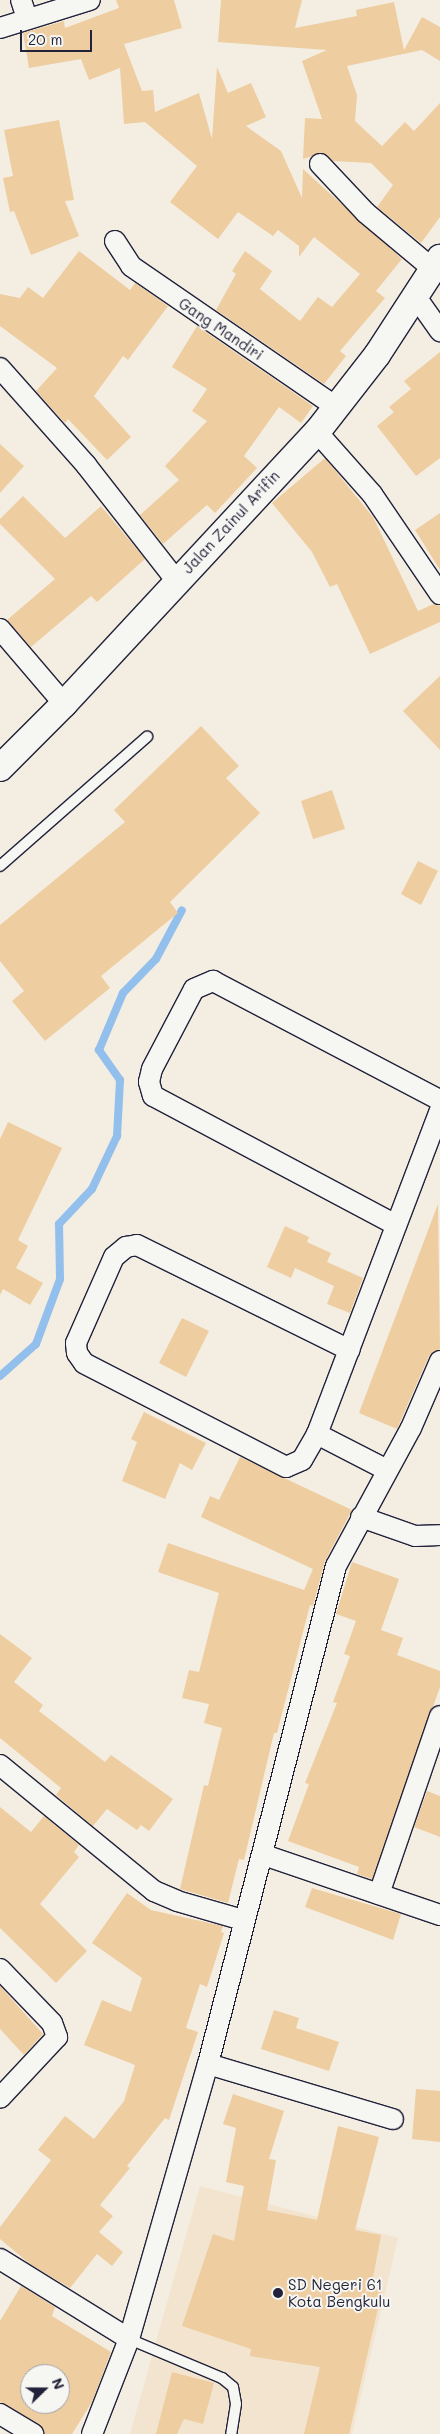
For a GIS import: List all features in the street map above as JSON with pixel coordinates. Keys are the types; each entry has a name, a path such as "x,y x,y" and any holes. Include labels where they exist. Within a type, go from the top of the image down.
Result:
{"street":[{"path":"21,0 27,19"},
{"path":"0,28 90,0"},
{"path":"320,164 366,213 436,263"},
{"name":"Gang Mandiri","path":"115,241 130,266 336,407"},
{"name":"Jalan Zainul Arifin","path":"0,768 64,704 176,580 317,432 377,355 416,297 436,263"},
{"path":"416,297 440,331"},
{"path":"2,374 86,465 176,580"},
{"path":"317,432 372,494 440,594"},
{"path":"0,629 64,704"},
{"path":"396,1225 153,1096 150,1082 152,1069 194,989 213,981 440,1100"},
{"path":"349,1350 137,1245 126,1246 114,1256 76,1343 78,1353 84,1363 286,1468 302,1460 317,1434 349,1350 396,1225 440,1110"},
{"path":"92,2434 129,2339 208,2064 243,1920 264,1854 336,1566 411,1428 440,1361"},
{"path":"317,1434 387,1470"},
{"path":"361,1517 415,1536 440,1535"},
{"path":"379,1894 440,1716"},
{"path":"0,1765 154,1891 177,1901 243,1920"},
{"path":"264,1854 440,1914"},
{"path":"0,1969 52,2023 57,2037 0,2098"},
{"path":"208,2064 393,2119"},
{"path":"0,2259 129,2339"},
{"path":"0,2414 33,2434"}],"lane":[{"path":"0,866 147,736"},
{"path":"129,2339 222,2378 233,2387 236,2404 231,2434"}],"shaded area":[{"name":"SD Negeri 61 Kota Bengkulu","path":"200,2186 398,2238 352,2434 130,2434"}],"building":[{"path":"116,0 174,0 182,28 124,44 142,91 153,90 155,112 199,93 212,139 217,67 228,93 251,83 266,117 246,126 281,151 302,198 303,169 402,259 376,291 385,298 340,351 346,356 324,384 216,310 236,274 232,271 245,251 272,271 260,289 300,321 318,297 332,307 360,274 314,237 299,257 299,246 278,230 273,236 238,212 218,239 170,202 197,166 145,122 124,124 120,68 89,80 81,59 29,68 23,33 64,21 65,28 119,8"},
{"path":"221,0 302,0 295,28 357,16 356,10 394,2 404,50 422,17 440,27 440,61 422,50 347,66 357,95 355,121 382,146 405,122 414,131 440,103 440,217 421,243 377,207 393,185 371,163 333,161 323,153 303,159 305,118 322,119 302,61 327,50 218,42"},
{"path":"59,120 74,200 65,201 79,236 31,255 14,211 10,212 3,178 13,176 4,130"},
{"path":"79,251 130,290 135,283 168,306 128,360 123,356 94,396 131,437 107,460 68,419 65,423 36,391 57,368 0,326 0,294 20,298 28,287 43,298"},
{"path":"197,326 313,406 301,423 279,407 244,456 257,468 215,513 207,505 163,544 140,515 179,480 165,466 207,421 192,411 207,389 172,367"},
{"path":"440,352 440,458 416,476 377,426 394,412 389,407 411,389 404,381"},
{"path":"0,444 24,466 0,493"},
{"path":"325,458 373,517 418,611 434,604 440,606 440,622 370,654 337,584 330,587 312,552 272,503"},
{"path":"23,496 65,538 101,506 145,559 97,602 91,596 31,647 7,620 55,579 0,524 0,519"},
{"path":"440,513 440,570 415,530"},
{"path":"440,676 440,750 403,711"},
{"path":"201,726 239,766 226,778 260,813 170,902 178,913 101,976 110,988 45,1041 12,1001 24,991 0,961 0,925 125,822 114,810"},
{"path":"332,790 345,829 313,839 301,801"},
{"path":"418,861 438,871 421,905 401,894"},
{"path":"8,1122 62,1148 18,1240 28,1246 16,1268 43,1283 30,1305 3,1289 0,1295 0,1139"},
{"path":"438,1204 440,1349 429,1356 397,1429 359,1413"},
{"path":"285,1226 309,1237 307,1242 331,1253 327,1262 363,1278 350,1313 327,1304 334,1286 295,1268 291,1278 267,1267"},
{"path":"182,1318 209,1331 186,1377 159,1363"},
{"path":"144,1412 206,1443 192,1470 180,1463 165,1499 122,1481 137,1442 131,1439"},
{"path":"240,1457 352,1510 325,1561 313,1606 310,1605 277,1733 274,1733 244,1860 239,1859 228,1903 180,1889 204,1785 208,1786 222,1728 204,1723 209,1704 182,1698 189,1670 199,1672 219,1593 158,1572 168,1543 304,1590 313,1569 201,1517 210,1496 219,1500"},
{"path":"352,1562 399,1579 381,1630 403,1638 397,1655 440,1671 440,1687 372,1879 357,1874 359,1867 288,1841 309,1784 305,1783 337,1703 333,1702 350,1656 344,1654 356,1621 336,1614"},
{"path":"0,1634 32,1658 14,1682 43,1705 39,1711 105,1762 111,1755 173,1799 149,1831 141,1825 137,1830 107,1809 93,1826 56,1795 61,1788 0,1738"},
{"path":"427,1791 440,1796 440,1837 414,1827"},
{"path":"0,1807 31,1832 44,1816 79,1845 74,1852 79,1857 40,1904 87,1951 56,1983 0,1928"},
{"path":"312,1888 401,1914 393,1940 305,1907"},
{"path":"127,1893 151,1910 223,1926 221,1932 224,1933 207,1987 200,1984 186,2028 198,2032 169,2120 165,2118 127,2166 130,2168 100,2205 113,2216 99,2232 123,2252 112,2266 97,2254 70,2288 30,2264 0,2239 0,2227 51,2160 38,2150 65,2116 94,2139 124,2101 135,2065 84,2045 102,2000 131,2012 142,1978 92,1943"},
{"path":"0,1986 43,2034 24,2055 0,2029"},
{"path":"274,2010 299,2018 296,2028 339,2042 329,2071 261,2049"},
{"path":"416,2089 440,2091 440,2142 412,2139"},
{"path":"233,2094 284,2111 269,2159 276,2160 267,2210 317,2220 338,2126 379,2137 355,2230 381,2235 371,2288 382,2291 349,2434 304,2434 320,2367 250,2356 251,2349 182,2326 213,2234 234,2241 244,2186 226,2182 236,2128 223,2124"},
{"path":"21,2286 55,2307 52,2316 111,2352 92,2402 72,2434 45,2434 39,2424 21,2414 70,2414 70,2364 20,2364 20,2413 0,2402 0,2321"},
{"path":"172,2372 214,2383 203,2424 184,2419 177,2434 156,2434"}],"waterway":[{"path":"0,1376 36,1344 60,1279 59,1224 92,1189 117,1136 120,1080 99,1050 123,993 156,959 182,910"}],"place":[{"name":"SD Negeri 61 Kota Bengkulu","path":"278,2293"}]}
